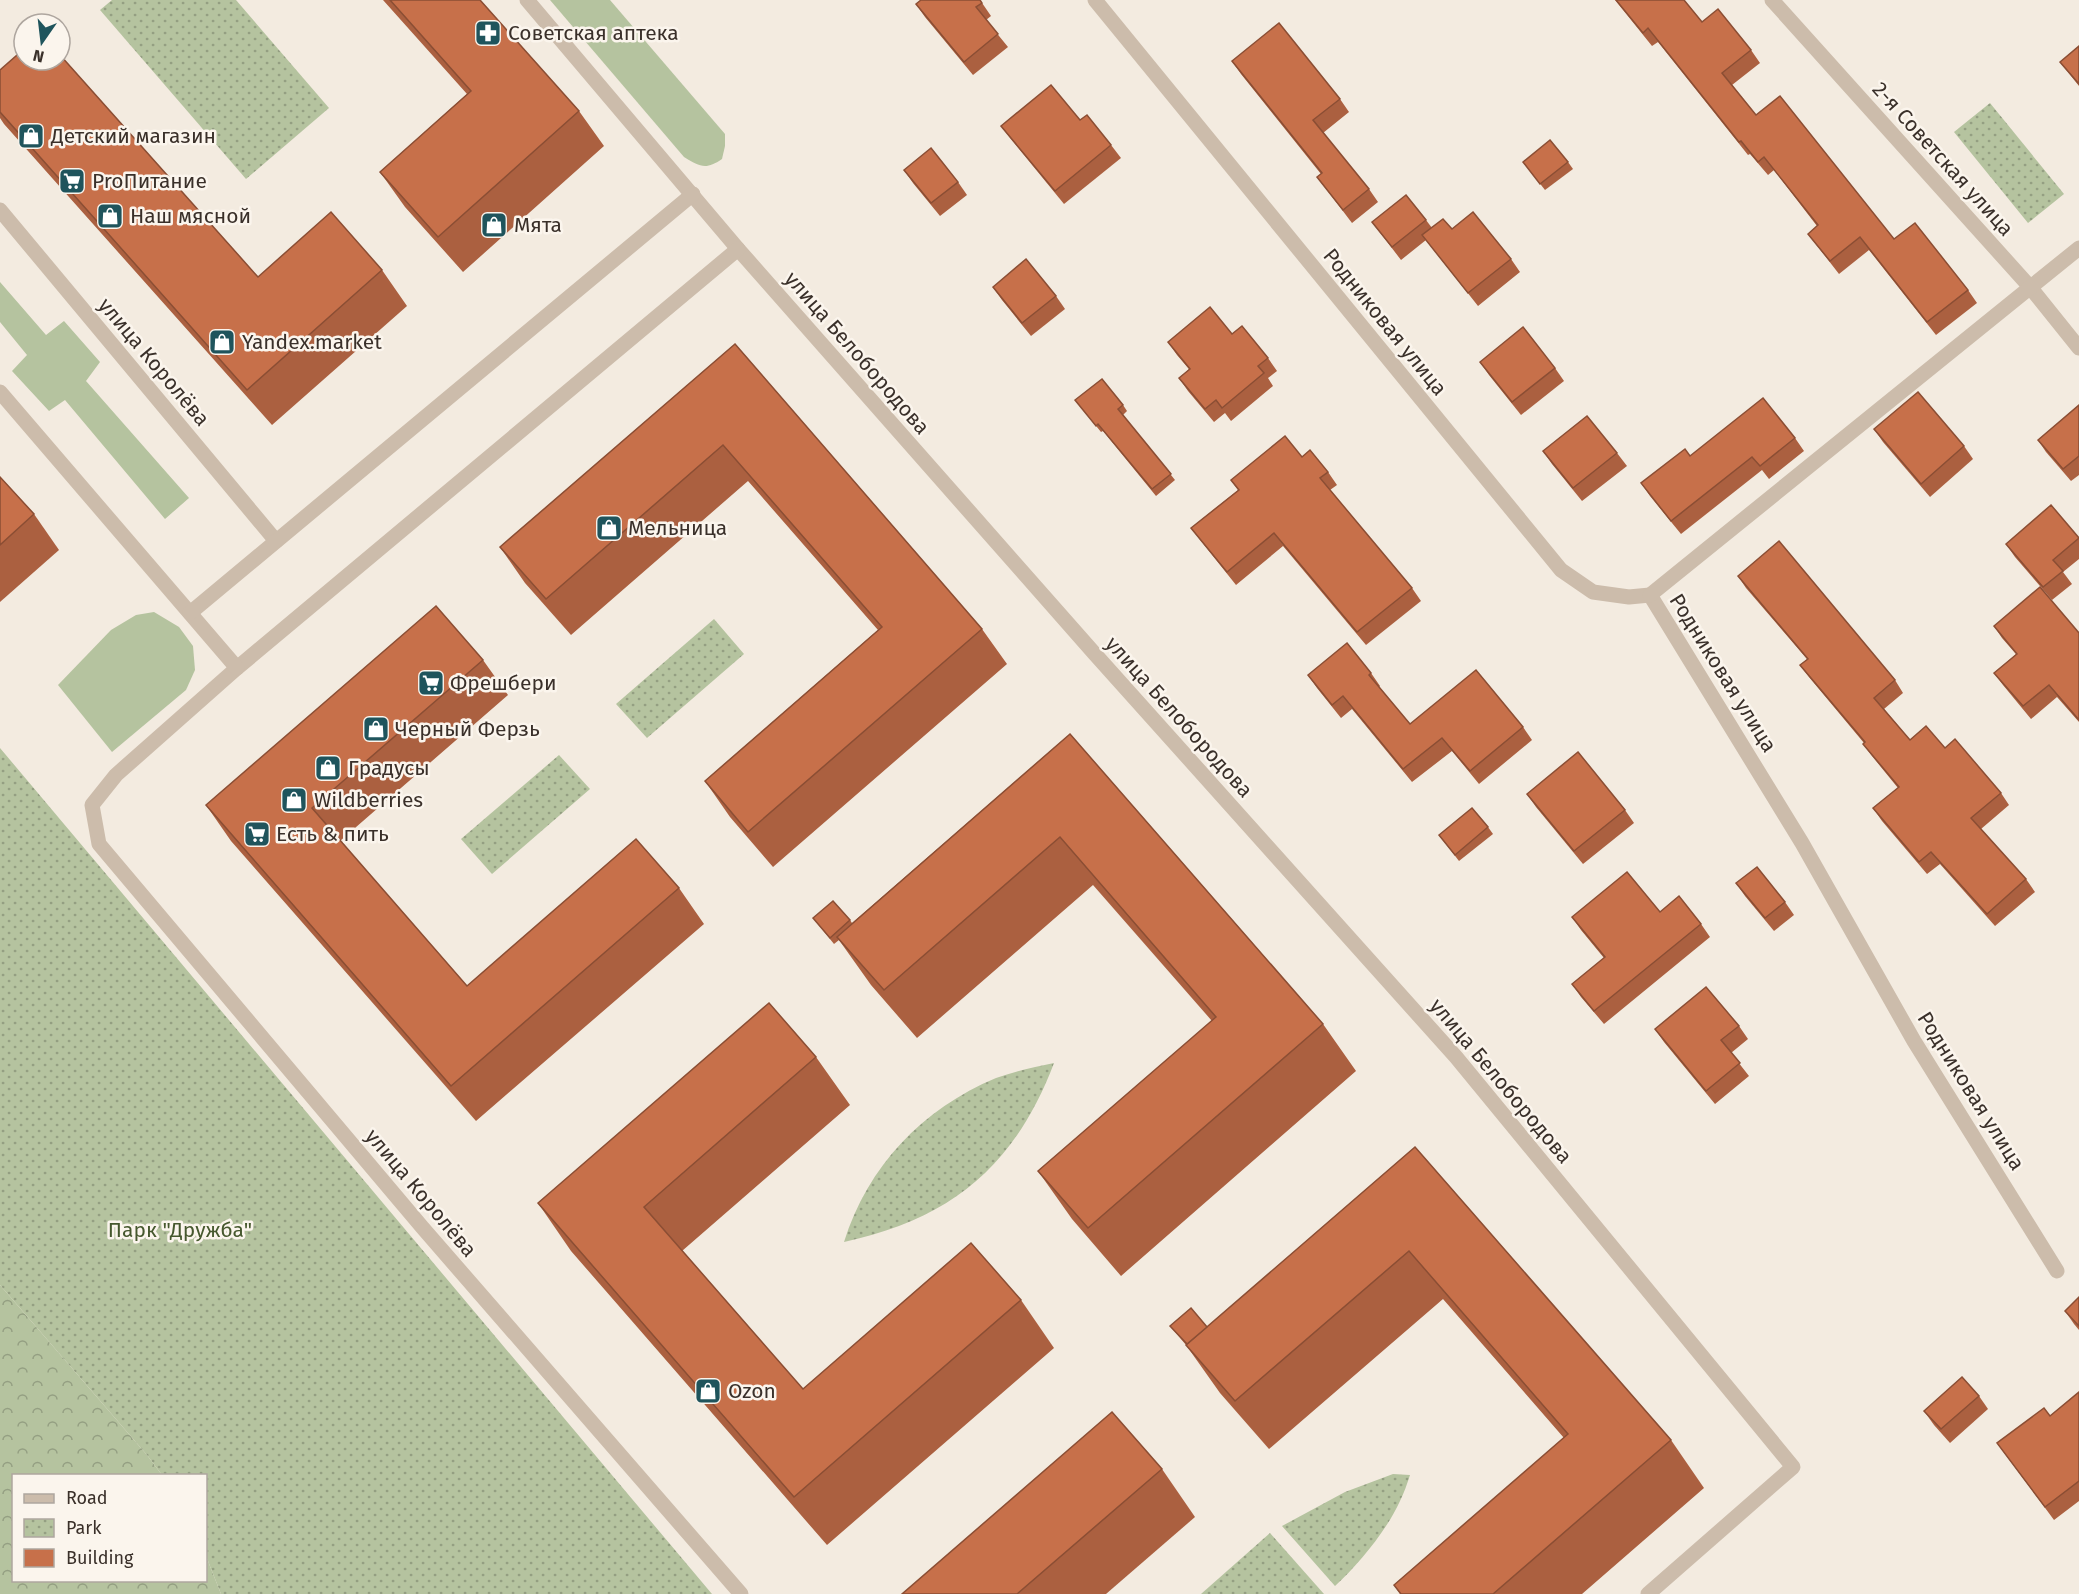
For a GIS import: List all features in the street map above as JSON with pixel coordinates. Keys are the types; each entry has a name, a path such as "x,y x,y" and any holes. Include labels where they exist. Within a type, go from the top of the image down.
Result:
{"street":[{"name":"улица Белобородова","path":"527,0 738,249 1094,653 1456,1058 1794,1467 1648,1594"},
{"name":"Родниковая улица","path":"1095,0 1561,570 1593,592 1629,597 1650,595 1802,843 1914,1041 2057,1271"},
{"name":"2-я Советская улица","path":"1772,0 2030,287 2079,348"},
{"path":"190,613 693,194"},
{"name":"улица Королёва","path":"0,210 276,541"},
{"path":"1650,595 2079,248"},
{"path":"0,392 237,668 738,249"},
{"name":"улица Королёва","path":"237,668 116,775 92,805 99,844 422,1227 741,1594"}],"green space":[{"path":"112,0 236,0 329,108 246,179 100,10"},
{"path":"550,0 610,0 725,134 722,159 712,165 703,166 684,157"},
{"path":"1990,103 2064,194 2028,223 1954,132"},
{"path":"0,282 46,335 64,321 100,362 86,381 189,498 165,519 65,400 49,411 12,371 27,355 0,322"},
{"path":"154,612 179,627 193,646 195,670 186,690 112,752 58,685 111,630 136,615"},
{"path":"714,619 744,654 647,738 616,704"},
{"name":"Парк \"Дружба\"","path":"0,748 712,1594 221,1594 207,1559 207,1474 161,1474 0,1285"},
{"path":"559,755 590,789 492,874 461,839"},
{"path":"1054,1063 1020,1131 999,1159 974,1182 947,1202 916,1219 882,1232 844,1242 854,1214 867,1189 901,1143 922,1123 944,1106 996,1078"},
{"path":"0,1285 161,1474 12,1474 12,1582 207,1582 207,1559 221,1594 0,1594"},
{"path":"1393,1474 1410,1475 1403,1495 1388,1524 1353,1568 1335,1586 1282,1526 1345,1492"},
{"path":"1270,1533 1324,1594 1201,1594"}],"building":[{"path":"390,0 480,0 579,111 438,237 380,172 471,91"},
{"path":"921,0 980,0 982,3 976,7 998,34 964,62 916,4"},
{"path":"1616,0 1684,0 1702,22 1718,9 1751,50 1722,73 1756,115 1780,96 1894,239 1915,223 1968,290 1927,322 1860,237 1830,261 1808,234 1818,225 1764,157 1758,162 1741,141 1739,142 1648,28 1643,33"},
{"path":"1279,23 1340,99 1313,120 1369,189 1343,210 1317,177 1322,173 1232,61"},
{"path":"2079,46 2079,84 2060,62"},
{"path":"12,60 12,72 72,72 72,68 258,277 331,212 382,270 247,390 0,112 0,70"},
{"path":"1051,85 1080,120 1087,115 1111,145 1055,191 1001,126"},
{"path":"1550,140 1568,162 1540,184 1523,162"},
{"path":"931,148 958,182 931,203 904,170"},
{"path":"1406,195 1426,220 1392,247 1372,222"},
{"path":"1473,212 1511,259 1468,293 1422,235 1443,219 1452,229"},
{"path":"1026,259 1056,296 1022,323 993,287"},
{"path":"1210,307 1232,334 1242,326 1268,358 1258,366 1264,373 1222,408 1216,400 1205,409 1179,378 1190,369 1168,342"},
{"path":"1523,327 1555,368 1512,402 1480,362"},
{"path":"735,344 982,629 748,832 705,781 882,627 723,445 546,599 500,547"},
{"path":"1102,379 1123,405 1118,409 1171,474 1152,489 1075,400"},
{"path":"1918,392 1964,446 1921,484 1874,429"},
{"path":"1763,398 1795,438 1760,466 1752,457 1671,521 1641,483 1685,449 1690,456"},
{"path":"2079,405 2079,456 2063,469 2038,440"},
{"path":"1587,416 1617,453 1573,488 1543,451"},
{"path":"1285,436 1302,457 1310,450 1328,472 1320,478 1412,588 1357,632 1274,533 1227,572 1191,528 1239,490 1231,480"},
{"path":"0,477 34,514 0,545"},
{"path":"2051,505 2079,538 2053,560 2063,571 2043,587 2006,544"},
{"path":"1779,541 1895,680 1874,698 1910,740 1926,726 1945,748 1955,739 2001,793 1971,818 2026,879 1987,914 1931,852 1919,862 1873,808 1899,787 1863,744 1865,742 1800,665 1808,659 1738,576"},
{"path":"2040,587 2079,633 2079,720 2049,685 2023,706 1994,673 2017,654 1994,626"},
{"path":"436,606 483,660 312,808 467,986 636,839 679,888 451,1086 206,805"},
{"path":"1347,643 1371,673 1369,675 1410,724 1476,670 1523,727 1470,771 1442,738 1403,769 1343,696 1332,705 1308,675"},
{"path":"1070,734 1323,1024 1088,1228 1038,1171 1216,1017 1060,837 884,990 837,937"},
{"path":"1578,752 1625,810 1574,851 1527,794"},
{"path":"1472,808 1488,827 1455,855 1439,835"},
{"path":"1757,867 1785,902 1765,918 1736,883"},
{"path":"1627,872 1660,912 1679,896 1701,924 1594,1011 1572,984 1605,957 1572,917"},
{"path":"833,901 850,920 830,938 813,918"},
{"path":"1706,987 1739,1026 1721,1040 1740,1063 1706,1091 1655,1029"},
{"path":"769,1003 816,1057 644,1207 803,1389 971,1243 1021,1300 794,1497 538,1203"},
{"path":"1415,1147 1671,1440 1493,1594 1401,1594 1394,1585 1568,1434 1409,1251 1235,1401 1186,1345"},
{"path":"2079,1297 2079,1326 2065,1311"},
{"path":"1191,1308 1207,1327 1187,1344 1170,1326"},
{"path":"1962,1377 1979,1396 1941,1429 1924,1411"},
{"path":"2079,1392 2079,1481 2045,1507 1997,1443 2044,1408 2050,1416"},
{"path":"1112,1412 1162,1469 1017,1594 902,1594"}],"place":[{"name":"Советская аптека","path":"488,33"},
{"name":"Детский магазин","path":"31,136"},
{"name":"ProПитание","path":"72,181"},
{"name":"Наш мясной","path":"110,216"},
{"name":"Мята","path":"494,225"},
{"name":"Yandex.market","path":"222,342"},
{"name":"Мельница","path":"609,528"},
{"name":"Фрешбери","path":"431,683"},
{"name":"Черный Ферзь","path":"376,729"},
{"name":"Градусы","path":"328,768"},
{"name":"Wildberries","path":"294,800"},
{"name":"Есть & пить","path":"257,834"},
{"name":"Ozon","path":"708,1391"}]}
